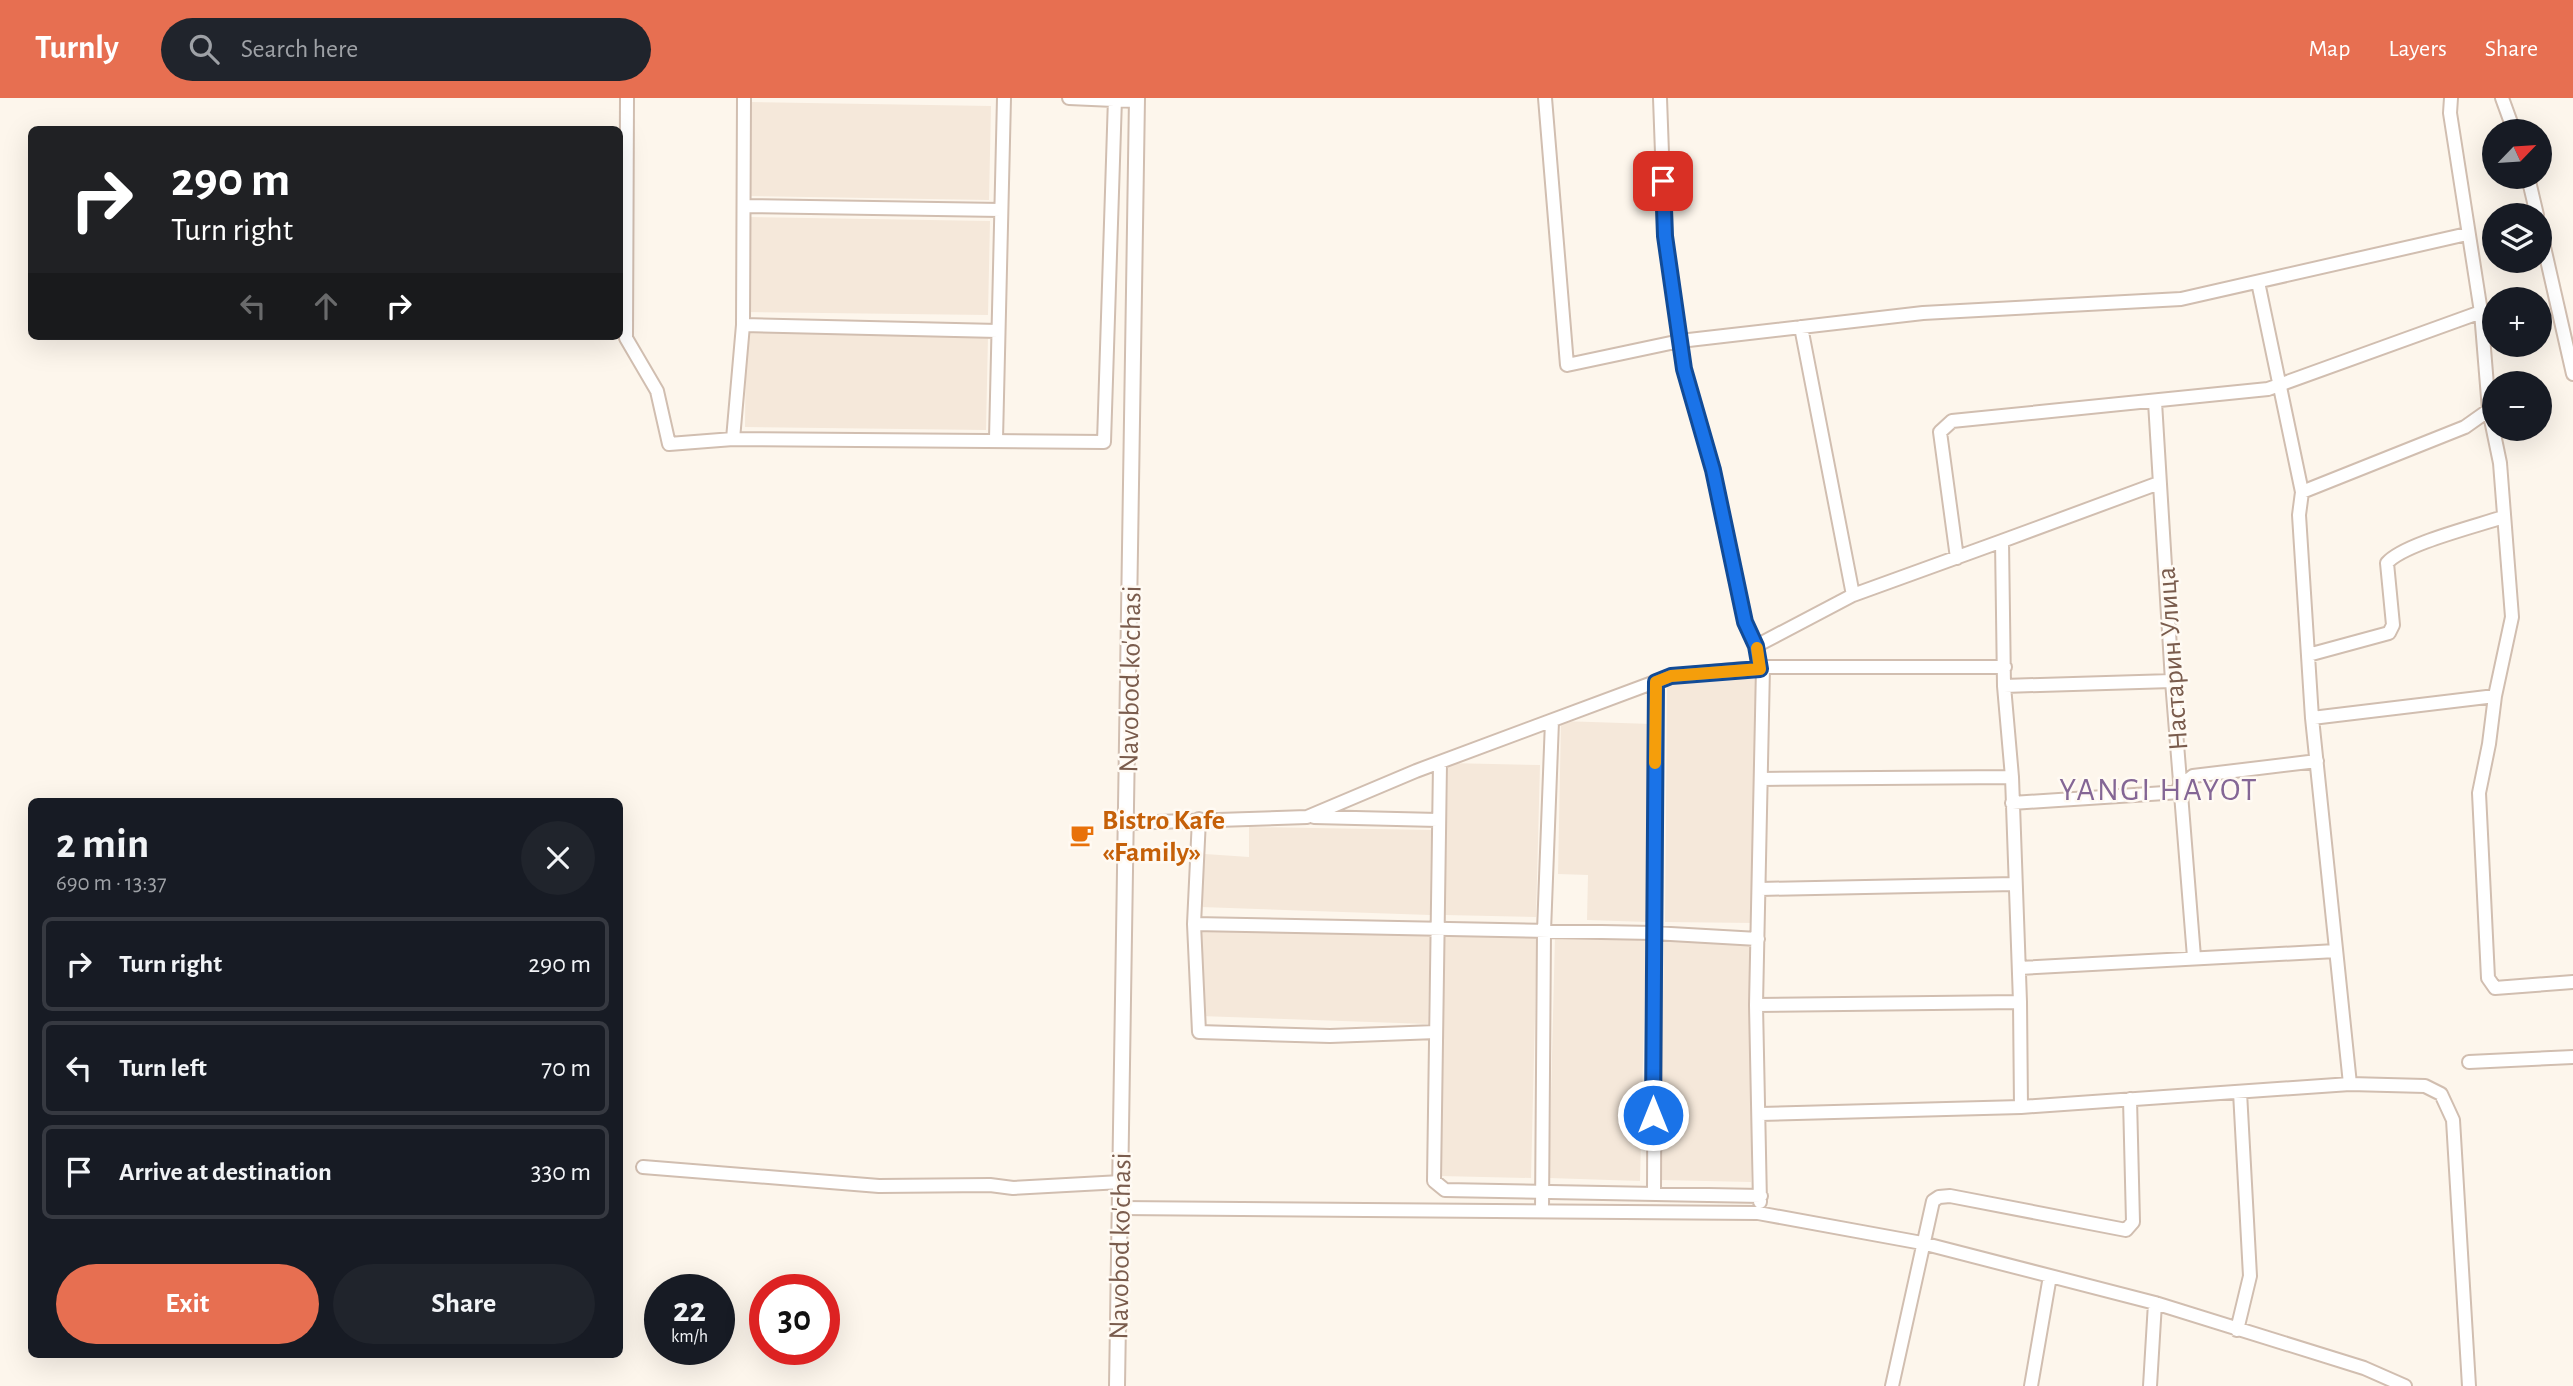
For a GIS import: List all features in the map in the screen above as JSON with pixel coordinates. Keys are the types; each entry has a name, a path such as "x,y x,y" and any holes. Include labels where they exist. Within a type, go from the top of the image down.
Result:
{"street":[{"path":"627,98 626,338 657,391 669,444 733,439 996,439 1104,442 1115,99"},
{"path":"733,439 743,325 744,98"},
{"path":"996,439 1003,98"},
{"path":"1069,98 1137,100"},
{"path":"1545,98 1566,365 1679,341 1923,313 2181,299 2468,234"},
{"path":"1660,98 1665,236 1679,341 1684,369 1713,470 1745,622 1756,646 1761,668 1760,889 1756,1005 1761,1196 1758,1213"},
{"path":"2451,98 2481,312 2485,371"},
{"path":"2502,98 2510,119"},
{"name":"Navobod ko'chasi","path":"1117,1386 1125,823 1133,516 1137,100"},
{"path":"744,205 1001,210"},
{"path":"2550,273 2573,374"},
{"path":"2258,282 2302,492 2299,515 2312,718 2350,1084"},
{"path":"1957,558 1940,432 1944,425 1952,421 2155,402 2279,385 2481,312"},
{"path":"743,325 998,331"},
{"path":"1801,327 1853,594"},
{"name":"Настарин Улица","path":"2155,402 2172,681 2194,957"},
{"path":"2302,492 2465,426 2482,414"},
{"path":"2495,441 2500,463 2512,617 2495,696 2479,793 2488,978 2495,988 2573,982"},
{"path":"1756,646 1853,594 2159,483"},
{"path":"2308,655 2389,633 2393,625 2387,563 2391,558 2503,517"},
{"path":"2002,541 2006,667 2004,686 2011,776 2019,968 2021,1107"},
{"path":"1307,817 1671,676 1761,668 2006,667"},
{"path":"2004,686 2172,681"},
{"path":"1654,1193 1656,682"},
{"path":"2312,718 2495,696"},
{"path":"1542,1211 1544,931 1552,721"},
{"path":"2012,803 2180,789 2193,776 2317,761"},
{"path":"1440,764 1435,929 1434,1181 1438,1188 1761,1196"},
{"path":"1761,779 2011,776"},
{"path":"1125,823 1307,817 1438,820"},
{"path":"1199,819 1194,924 1199,1032 1330,1036 1436,1032"},
{"path":"1760,889 2015,884"},
{"path":"1194,924 1653,933 1758,939"},
{"path":"2019,968 2336,951"},
{"path":"1756,1005 2020,1002"},
{"path":"2469,1062 2573,1057"},
{"path":"1760,1114 2021,1107 2350,1084 2425,1086 2441,1094 2453,1120 2469,1386"},
{"path":"2237,1330 2250,1276 2240,1092"},
{"path":"1892,1386 1922,1243 1934,1201 1939,1197 2126,1230 2133,1222 2130,1099"},
{"path":"643,1167 878,1186 990,1185 1013,1188 1121,1182"},
{"path":"1120,1208 1758,1213 1922,1243 2155,1303 2364,1368 2404,1386"},
{"path":"2031,1386 2050,1276"},
{"path":"2150,1386 2155,1303"}],"shaded area":[{"path":"750,102 991,106 989,200 749,196"},
{"path":"748,217 990,221 988,315 747,312"},
{"path":"746,332 988,336 986,430 745,427"},
{"path":"1667,679 1760,679 1756,923 1665,922"},
{"path":"1561,721 1652,724 1648,922 1587,920 1588,875 1558,874"},
{"path":"1448,763 1540,765 1536,917 1445,915"},
{"path":"1249,827 1431,830 1430,915 1201,907 1205,854 1249,857"},
{"path":"1202,926 1430,933 1428,1024 1200,1016"},
{"path":"1445,932 1537,934 1531,1178 1440,1176"},
{"path":"1555,935 1646,937 1640,1181 1549,1178"},
{"path":"1664,936 1755,938 1751,1182 1660,1180"}],"slow traffic":[{"path":"1655,763 1656,682 1671,676 1760,669 1757,648"}],"place":[{"name":"Bistro Kafe «Family»","path":"1082,835"}],"district":[{"name":"YANGI HAYOT","path":"2159,789"}],"route":[{"path":"1653,1115 1656,682 1671,676 1760,669 1756,646 1745,622 1722,523 1713,470 1684,369 1665,236 1663,181"}]}
